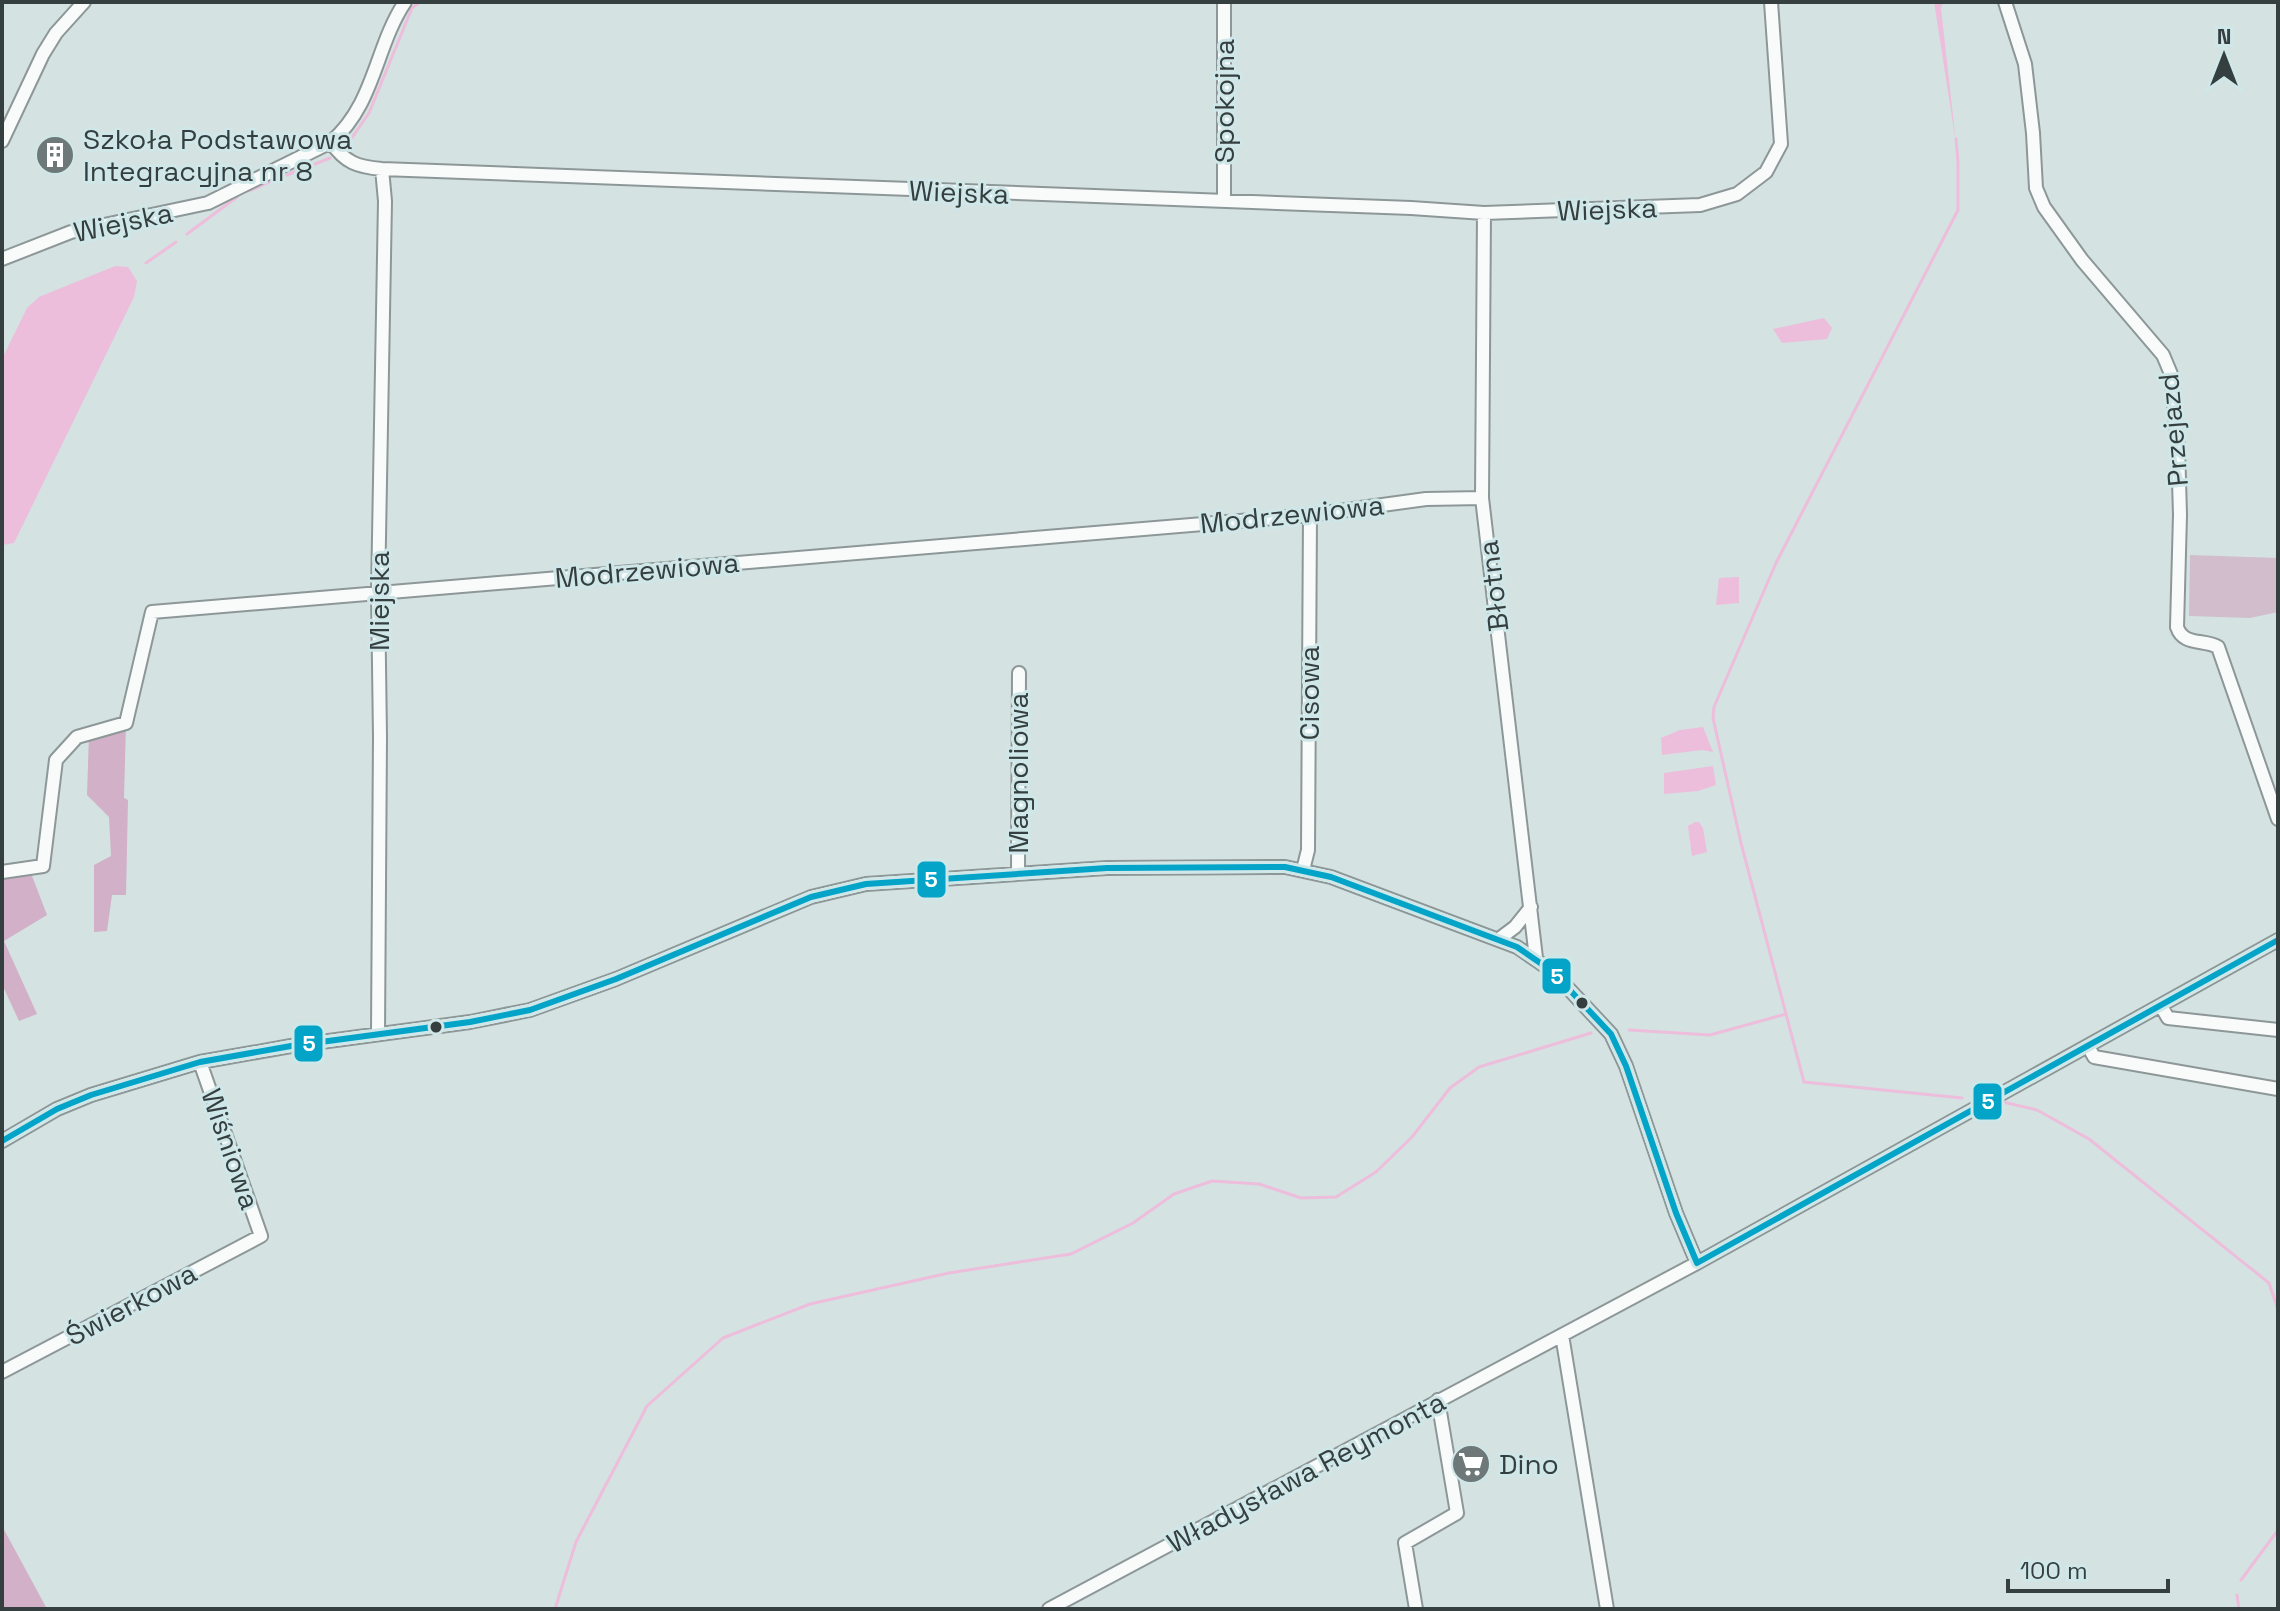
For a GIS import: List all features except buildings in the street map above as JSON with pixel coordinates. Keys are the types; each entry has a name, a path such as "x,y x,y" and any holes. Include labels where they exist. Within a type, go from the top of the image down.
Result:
{"street":[{"path":"2,141 43,54 56,33 84,2"},
{"path":"331,142 347,128 361,105 405,2"},
{"name":"Spokojna","path":"1224,2 1224,201"},
{"name":"Wiejska","path":"2,259 71,232 208,203 331,142 352,165 382,169 1484,213 1700,205 1737,194 1766,172 1781,144 1771,2"},
{"name":"Przejazd","path":"2005,2 2025,64 2036,188 2044,207 2082,260 2163,355 2171,374 2178,445 2180,515 2177,627 2184,638 2209,642 2218,647 2278,819"},
{"name":"Miejska","path":"378,1034 378,593 385,201 382,169"},
{"name":"Błotna","path":"1484,213 1482,498 1536,958"},
{"name":"Modrzewiowa","path":"2,872 43,866 56,760 77,737 126,723 152,612 1310,515 1426,499 1482,498"},
{"name":"Cisowa","path":"1303,870 1308,850 1310,515"},
{"name":"Magnoliowa","path":"1018,873 1019,673"},
{"path":"2,1141 57,1109 91,1095 200,1062 499,1017 558,1001 811,897 838,889 866,884 1107,868 1242,866 1303,870 1331,877 1499,939 1536,958 1599,1018 1618,1049 1697,1263"},
{"path":"1499,939 1515,927 1531,907"},
{"name":"Władysława Reymonta","path":"1049,1609 1697,1263 2278,940"},
{"path":"2161,1006 2168,1018 2278,1030"},
{"path":"2088,1046 2094,1057 2278,1089"},
{"name":"Wiśniowa","path":"200,1062 261,1236"},
{"name":"Świerkowa","path":"2,1372 261,1236"},
{"path":"1562,1335 1607,1609"},
{"path":"1416,1609 1405,1543 1457,1513 1438,1400"}],"shaded area":[{"path":"1934,2 1943,2 1941,8 1956,143"},
{"path":"115,266 128,267 137,281 134,297 14,543 2,545 2,359 27,308 39,297"},
{"path":"1824,318 1832,328 1827,339 1782,343 1773,329"},
{"path":"2190,555 2278,558 2278,612 2250,618 2189,616"},
{"path":"1739,577 1739,603 1716,605 1719,578"},
{"path":"126,723 126,895 112,895 107,931 94,932 94,865 111,856 109,817 87,795 89,734"},
{"path":"1703,727 1713,752 1702,750 1662,755 1661,738 1680,730"},
{"path":"1713,766 1716,785 1698,791 1664,794 1664,773"},
{"path":"1695,822 1703,828 1707,852 1692,856 1688,826"},
{"path":"29,868 47,915 4,941 37,1014 19,1021 2,984 2,872"},
{"path":"2,1526 47,1609 2,1609"}],"waterway":[{"path":"349,142 369,113 412,8 420,2"},
{"path":"1629,1030 1710,1035 1786,1014 1741,843 1713,718 1714,707 1776,563 1958,210 1956,139"},
{"path":"287,175 330,158"},
{"path":"249,191 276,179"},
{"path":"187,234 237,197"},
{"path":"146,263 176,242"},
{"path":"1786,1014 1804,1082 1962,1098"},
{"path":"555,1609 576,1542 647,1406 723,1338 810,1304 949,1273 1071,1254 1133,1223 1174,1194 1212,1181 1259,1184 1301,1198 1336,1197 1376,1172 1412,1137 1450,1088 1479,1067 1591,1033"},
{"path":"2003,1102 2037,1110 2089,1139 2269,1283 2278,1310"},
{"path":"2241,1580 2278,1530"},
{"path":"2237,1595 2239,1609"}],"transit line":[{"name":"5","path":"2,1141 57,1109 91,1095 200,1062 291,1046 470,1022 530,1010 616,979 811,897 866,884 1107,868 1285,867 1331,877 1517,947 1552,971 1611,1034 1626,1066 1676,1213 1697,1263"},
{"name":"5","path":"1697,1263 2278,940"}],"place":[{"name":"Szkoła Podstawowa Integracyjna nr 8","path":"55,155"},
{"name":"Dino","path":"1471,1464"}]}
